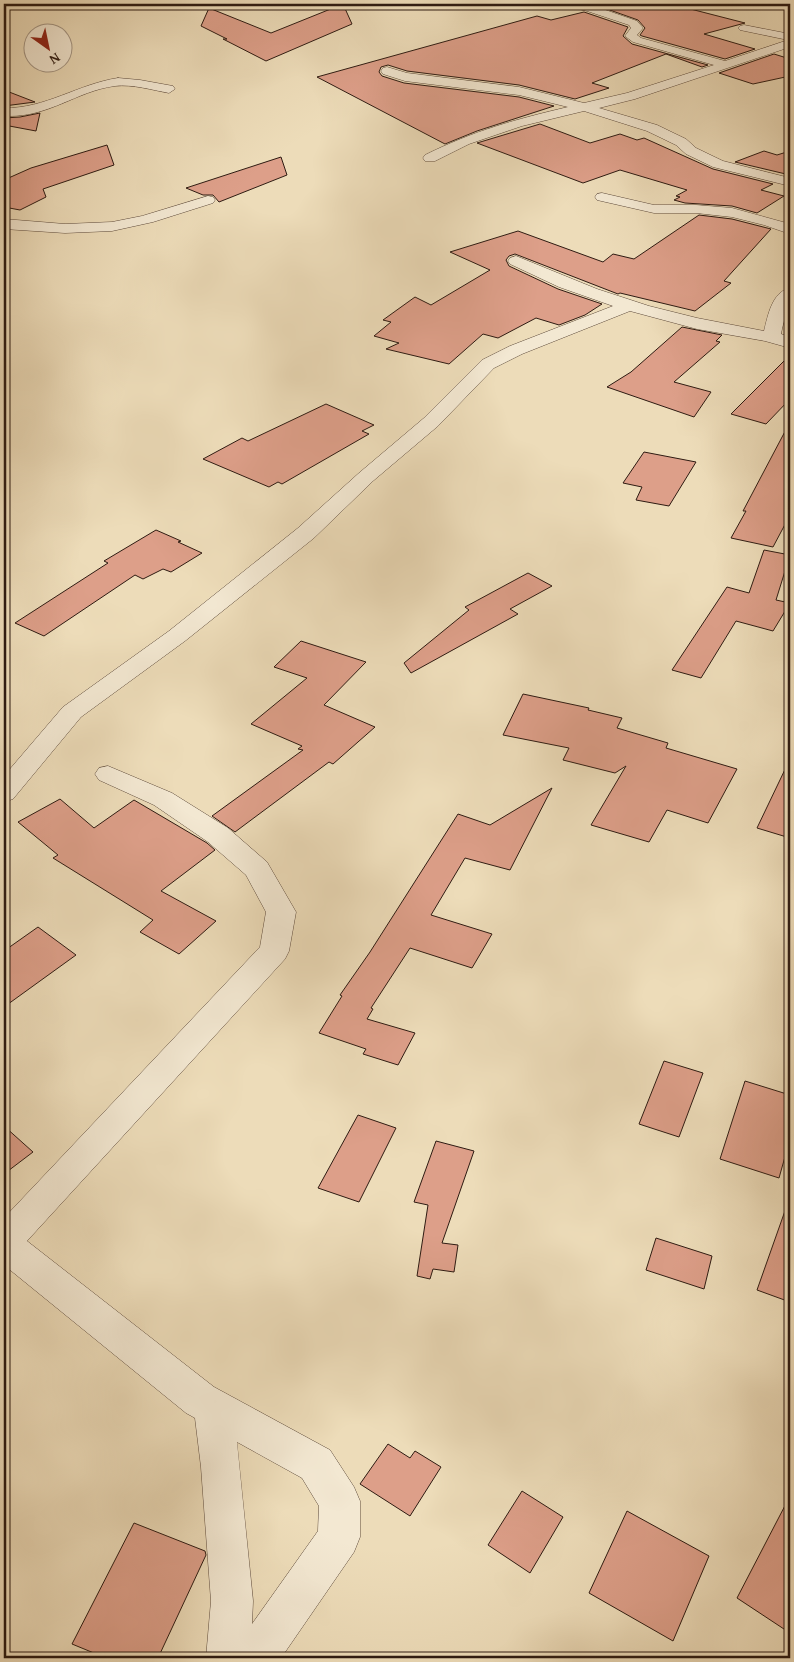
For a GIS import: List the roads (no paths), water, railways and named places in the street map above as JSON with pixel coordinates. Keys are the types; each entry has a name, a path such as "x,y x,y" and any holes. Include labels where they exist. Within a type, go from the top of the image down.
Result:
{"street":[{"path":"570,4 590,8 633,24 637,28 631,36 637,40 725,65"},
{"path":"744,28 790,37"},
{"path":"430,158 464,141 518,123 587,108 674,83 790,43"},
{"path":"386,71 405,77 519,91 587,108 652,128 681,142 692,151 718,164 790,182"},
{"path":"4,112 16,113 31,110 112,82 127,82 169,89"},
{"path":"602,197 655,209 697,209 724,212 780,224 790,229"},
{"path":"4,224 43,228 92,228 128,224 208,200"},
{"path":"516,261 545,276 630,305 723,329 772,336 790,343"},
{"path":"772,336 778,308 790,293"},
{"path":"4,793 72,712 177,636 306,533 431,422 488,364 516,350 630,305"},
{"path":"108,774 164,799 218,834 257,869 281,912 274,951 4,1243 200,1400 316,1464 340,1501 339,1537 255,1658"},
{"path":"213,1408 222,1467 232,1601 228,1658"}]}
